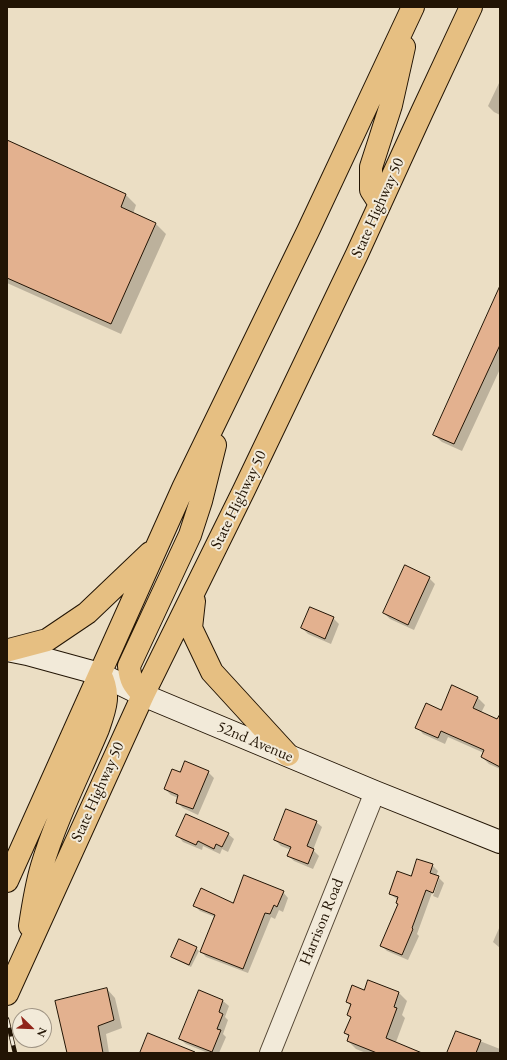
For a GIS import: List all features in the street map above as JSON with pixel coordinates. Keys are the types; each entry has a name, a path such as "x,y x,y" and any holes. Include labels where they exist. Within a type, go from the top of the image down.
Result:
{"main road":[{"path":"380,204 371,190 371,167 391,105 413,7"},
{"path":"7,881 184,486 308,231 413,7"},
{"name":"State Highway 50","path":"7,994 143,695 255,468 471,7"},
{"path":"143,695 133,684 129,666 190,535 201,501 226,401"},
{"path":"8,650 47,640 87,613 158,546"},
{"path":"195,590 191,628 212,672 288,755"},
{"path":"26,951 34,897 42,865 57,824 96,734 103,714 107,691 100,674"}],"street":[{"name":"52nd Avenue","path":"8,650 100,674 143,695 375,792 500,842"},
{"name":"Harrison Road","path":"270,1053 375,792"}],"building":[{"path":"7,140 126,194 121,207 156,223 111,324 7,278"},
{"path":"500,286 500,345 454,444 433,435"},
{"path":"405,565 430,577 408,625 383,613"},
{"path":"310,607 334,617 325,639 301,628"},
{"path":"452,685 478,697 473,708 497,719 500,714 500,767 481,757 484,750 441,731 438,738 415,728 426,703 441,710"},
{"path":"185,761 209,771 193,809 176,803 178,795 164,789 172,769 180,772"},
{"path":"286,809 317,821 307,846 314,849 308,864 287,856 291,847 274,840"},
{"path":"186,814 229,833 222,847 216,844 214,849 198,841 196,845 176,836"},
{"path":"417,859 433,864 430,873 439,876 433,893 426,890 412,928 413,929 402,955 380,946 398,904 396,903 398,897 389,894 397,871 411,876"},
{"path":"244,875 284,891 277,907 274,905 270,914 265,913 243,969 200,952 215,915 193,906 201,888 233,903"},
{"path":"179,939 197,947 189,965 171,957"},
{"path":"368,980 399,992 394,1007 397,1008 386,1038 422,1053 377,1053 347,1041 349,1035 344,1033 351,1017 347,1015 351,1004 346,1002 352,985 364,990"},
{"path":"107,988 114,1020 98,1026 103,1053 67,1053 55,1001"},
{"path":"199,990 223,1000 219,1012 223,1014 217,1029 221,1030 212,1052 179,1039"},
{"path":"456,1031 481,1040 476,1053 447,1053"},
{"path":"148,1033 195,1052 195,1053 140,1053"}],"railway":[{"path":"7,1019 15,1053"}]}
